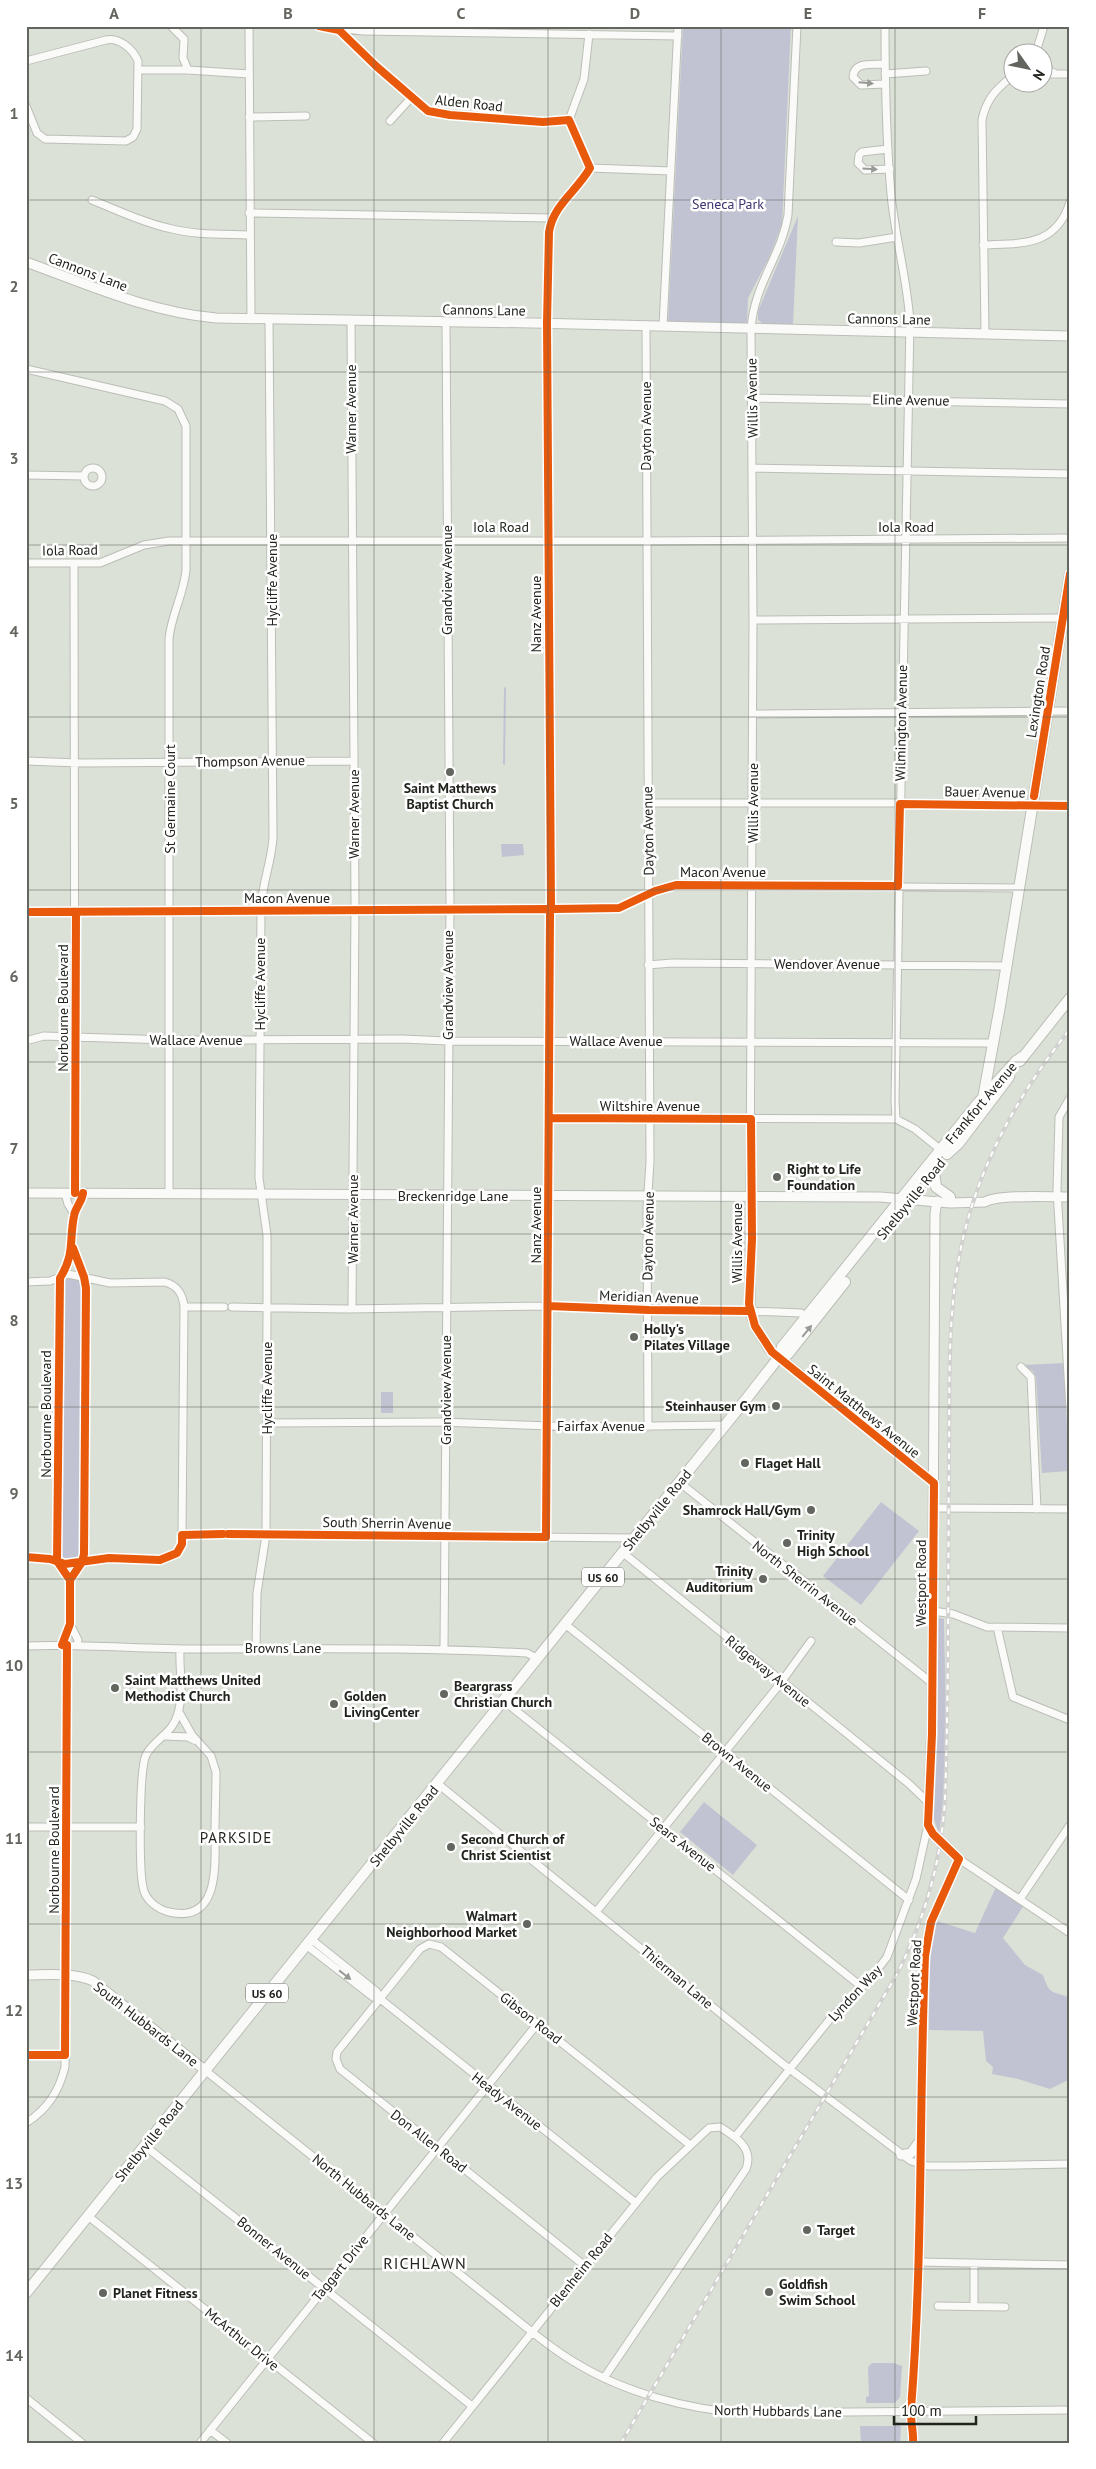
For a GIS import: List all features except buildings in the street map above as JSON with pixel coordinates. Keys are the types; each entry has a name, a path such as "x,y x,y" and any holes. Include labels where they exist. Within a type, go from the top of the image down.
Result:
{"main road":[{"name":"Cannons Lane","path":"26,262 157,309 203,317 270,320 547,323 1070,336"},
{"name":"Lexington Road","path":"944,1152 985,1104 991,1049 994,1043 1048,711 1066,618 1070,574"},
{"name":"Frankfort Avenue","path":"944,1152 960,1143 1022,1057 1070,998"},
{"name":"Lexington Road","path":"986,1094 996,1050 994,1043"},
{"name":"Frankfort Avenue","path":"986,1094 1022,1057"},
{"path":"993,1067 1000,1071 1008,1070"},
{"name":"Shelbyville Road","path":"26,2293 30,2280 88,2216 145,2146 725,1425 779,1357 782,1347 906,1200 934,1171 944,1152"},
{"name":"Shelbyville Road","path":"779,1357 788,1354 944,1152"},
{"path":"934,1171 936,1187 944,1201"},
{"name":"Breckenridge Lane","path":"26,1193 548,1196 944,1201 983,1197 990,1199 1070,1197"},
{"name":"Willis Avenue","path":"750,1198 750,1311 755,1326 769,1349 779,1357"},
{"name":"Westport Road","path":"928,1825 930,1804 933,1611 935,1214 944,1201"},
{"name":"Westport Road","path":"936,1241 940,1212 944,1201"},
{"name":"Saint Matthews Avenue","path":"779,1357 934,1483"},
{"path":"928,1825 937,1838 959,1859"},
{"name":"Westport Road","path":"913,2443 911,2411 916,2366 919,2164 927,1938 935,1913 959,1859"},
{"name":"South Hubbards Lane","path":"26,1975 66,1975 93,1981 206,2070"},
{"path":"901,2155 911,2153 920,2139"}],"street":[{"path":"171,26 184,39 183,58 188,70"},
{"path":"249,26 251,319"},
{"path":"319,26 339,30 678,36"},
{"path":"662,326 678,26"},
{"name":"Willis Avenue","path":"750,1198 754,620 751,329 755,298 781,242 788,215 797,26"},
{"name":"Wilmington Avenue","path":"885,26 888,150 897,238 908,303 910,332 896,965 896,1118"},
{"path":"1040,42 1044,26"},
{"name":"Alden Road","path":"339,30 411,98 428,111 450,115 548,122 569,120"},
{"path":"589,34 584,79 569,120 590,168"},
{"path":"26,62 111,39 118,40 133,53 138,61 137,130 129,140 42,138 37,133 26,106"},
{"path":"885,64 859,66 855,69 853,77 861,84 885,84"},
{"path":"138,70 188,70 249,74"},
{"path":"885,74 926,71"},
{"path":"1056,74 1070,74"},
{"path":"984,334 982,120 990,98 1004,83"},
{"path":"390,121 411,98"},
{"path":"249,117 306,116"},
{"path":"888,150 862,152 859,155 858,163 865,170 890,169"},
{"path":"590,168 671,171"},
{"path":"249,213 551,218 583,180 590,168"},
{"path":"92,200 170,229 198,233 249,235"},
{"path":"983,245 1011,242 1022,244 1040,238 1060,223 1070,202"},
{"name":"Nanz Avenue","path":"546,1536 551,909 547,323 551,218"},
{"path":"836,242 859,243 897,238"},
{"name":"Hycliffe Avenue","path":"256,1648 257,1593 266,1535 267,1235 259,1178 260,911 263,885 273,846 270,320"},
{"name":"Warner Avenue","path":"351,320 354,761 352,1308"},
{"name":"Grandview Avenue","path":"444,1648 449,911 446,322"},
{"name":"Dayton Avenue","path":"646,326 650,1119 648,1427"},
{"name":"St Germaine Court","path":"26,368 165,401 178,409 186,426 185,577 170,626 169,639 170,1194"},
{"name":"Eline Avenue","path":"752,398 1070,404"},
{"path":"752,468 1070,474"},
{"path":"26,475 84,476"},
{"name":"Iola Road","path":"26,563 74,564 106,562 135,548 152,543 186,541 647,541 1070,538"},
{"name":"Norbourne Boulevard","path":"57,1561 60,1278 69,1262 72,1248 74,1214 76,912 74,564"},
{"path":"754,620 1066,618"},
{"path":"753,714 1070,711"},
{"name":"Thompson Avenue","path":"26,761 354,761"},
{"name":"Bauer Avenue","path":"648,803 1070,806"},
{"name":"Macon Avenue","path":"26,912 449,911 619,908 649,894 676,885 752,884 1019,888"},
{"name":"Wendover Avenue","path":"648,965 672,963 1006,966"},
{"name":"Wallace Avenue","path":"29,1040 44,1036 169,1040 354,1041 402,1039 448,1041 994,1043"},
{"path":"1070,1098 1059,1117 1058,1197 1070,1409"},
{"name":"Wiltshire Avenue","path":"549,1118 896,1118"},
{"path":"896,1118 915,1129 944,1152"},
{"name":"Norbourne Boulevard","path":"74,1193 68,1204 74,1214"},
{"name":"Norbourne Boulevard","path":"26,2123 41,2112 57,2092 65,2066 65,1645 70,1624 70,1580 82,1562 84,1554 86,1288 84,1277 72,1248"},
{"path":"26,1282 50,1281 68,1274 110,1282 155,1281 173,1286 182,1296 184,1308 182,1535 180,1549 167,1558 148,1560 108,1558 65,1564 57,1561 26,1557"},
{"name":"Meridian Avenue","path":"232,1307 268,1309 548,1306 801,1313 807,1318"},
{"path":"184,1308 224,1307"},
{"path":"1021,1367 1031,1377 1037,1509"},
{"name":"Fairfax Avenue","path":"267,1423 446,1423 648,1427 725,1425"},
{"name":"North Sherrin Avenue","path":"679,1482 932,1683"},
{"path":"934,1508 1070,1509"},
{"name":"South Sherrin Avenue","path":"182,1535 634,1538"},
{"name":"Ridgeway Avenue","path":"622,1552 930,1804"},
{"path":"57,1561 70,1580"},
{"path":"933,1611 953,1614 979,1626 1070,1628"},
{"name":"Norbourne Boulevard","path":"70,1624 78,1640 77,1646"},
{"name":"Brown Avenue","path":"565,1624 909,1900"},
{"path":"997,1627 1013,1697 1070,1720"},
{"path":"596,1912 781,1682 811,1640"},
{"name":"Browns Lane","path":"26,1646 65,1645 180,1649 444,1648 527,1653 538,1659"},
{"path":"179,1712 165,1736 151,1748 144,1761 141,1827 142,1886 152,1904 166,1911 186,1913 202,1906 210,1894 215,1879 216,1772 211,1756 190,1733 179,1712 180,1649"},
{"name":"Sears Avenue","path":"504,1701 862,1987"},
{"path":"165,1736 188,1736 200,1743"},
{"name":"Thierman Lane","path":"438,1784 790,2069 901,2155 919,2164"},
{"path":"914,1789 930,1786"},
{"name":"Lyndon Way","path":"735,2137 830,2019 862,1987 887,1957 909,1900 928,1825"},
{"path":"1020,1899 1070,1825"},
{"path":"26,1827 141,1827"},
{"path":"959,1859 1070,1933"},
{"name":"Heady Avenue","path":"309,1942 377,1992 378,1998 636,2203"},
{"name":"Gibson Road","path":"378,1998 420,1949 432,1944 442,1947 690,2145"},
{"name":"Don Allen Road","path":"378,1998 337,2052 338,2067 585,2266"},
{"name":"Taggart Drive","path":"200,2443 538,2023"},
{"path":"26,2055 65,2055"},
{"name":"North Hubbards Lane","path":"206,2070 532,2332 576,2364 604,2378 694,2407 720,2412 1070,2410"},
{"name":"Blenheim Road","path":"442,2443 668,2166 714,2126 720,2127 735,2137"},
{"path":"604,2378 746,2169 748,2154 744,2145 735,2137"},
{"name":"Bonner Avenue","path":"145,2146 472,2406"},
{"path":"919,2164 958,2166 1070,2164"},
{"name":"McArthur Drive","path":"88,2216 373,2443"},
{"path":"919,2262 1070,2266"},
{"path":"974,2263 974,2307"},
{"path":"938,2306 1005,2307"},
{"path":"26,2398 82,2443"},
{"path":"210,2430 227,2443"}],"green space":[{"name":"Seneca Park","path":"683,26 791,26 782,224 769,258 748,298 747,324 668,322"},
{"path":"798,216 793,325 765,325 758,320 758,311"},
{"path":"504,687 506,688 505,765 503,764"},
{"path":"501,844 523,844 524,855 502,857"},
{"path":"69,1276 80,1278 84,1287 82,1547 78,1559 66,1561 60,1554 63,1281"},
{"path":"1064,1363 1069,1471 1042,1473 1036,1377 1033,1371 1023,1365"},
{"path":"381,1392 393,1392 393,1413 381,1413"},
{"path":"881,1502 919,1531 861,1605 823,1576"},
{"path":"939,1618 944,1619 946,1727 944,1781 939,1834 933,1816 937,1621"},
{"path":"704,1802 757,1845 733,1875 680,1832"},
{"path":"996,1887 1024,1905 1003,1938 1025,1965 1043,1975 1050,1990 1070,1998 1070,2079 1050,2089 1018,2079 992,2074 993,2067 986,2061 983,2031 929,2030 929,1959 937,1921 975,1933"},
{"path":"872,2363 894,2363 902,2366 900,2397 895,2403 866,2403 866,2397 869,2396 868,2367"},
{"path":"897,2421 901,2427 900,2443 861,2443 860,2426 893,2426"}],"railway":[{"path":"621,2443 897,1974 916,1932 930,1890 940,1846 945,1800 948,1671 950,1366 956,1277 968,1219 976,1193 997,1143 1037,1073 1070,1029"}],"cycle path":[{"path":"319,26 339,30 376,66 428,111 450,115 543,122 569,120 590,168 560,206 551,222 549,232 547,323 551,905"},
{"path":"1034,796 1070,574"},
{"path":"554,909 619,908 655,891 676,885 898,886 900,804 1070,806"},
{"path":"26,912 547,909"},
{"path":"75,1193 76,912"},
{"path":"228,1534 546,1537 550,913"},
{"path":"549,1118 751,1119 752,1239 749,1304 755,1326 772,1352 934,1483 932,1734 928,1825 933,1834 959,1859 931,1922 925,1956 919,2239 911,2413 913,2443"},
{"path":"70,1580 57,1561 60,1278 68,1262 75,1213 83,1193"},
{"path":"62,1645 70,1624 70,1580 82,1562 84,1554 86,1288 73,1248"},
{"path":"548,1306 750,1311"},
{"path":"26,1557 50,1559 65,1564 109,1558 160,1560 177,1553 182,1544 182,1535 223,1534"},
{"path":"26,2055 65,2055 67,1645"}],"place":[{"name":"Saint Matthews Baptist Church","path":"450,772"},
{"name":"Right to Life Foundation","path":"777,1177"},
{"name":"Holly's Pilates Village","path":"634,1337"},
{"name":"Steinhauser Gym","path":"776,1406"},
{"name":"Flaget Hall","path":"745,1463"},
{"name":"Shamrock Hall/Gym","path":"811,1510"},
{"name":"Trinity High School","path":"787,1543"},
{"name":"Trinity Auditorium","path":"763,1579"},
{"name":"Saint Matthews United Methodist Church","path":"115,1688"},
{"name":"Beargrass Christian Church","path":"444,1694"},
{"name":"Golden LivingCenter","path":"334,1704"},
{"name":"Second Church of Christ Scientist","path":"451,1847"},
{"name":"Walmart Neighborhood Market","path":"527,1924"},
{"name":"Target","path":"807,2230"},
{"name":"Goldfish Swim School","path":"769,2292"},
{"name":"Planet Fitness","path":"103,2293"}],"district":[{"name":"PARKSIDE","path":"236,1837"},
{"name":"RICHLAWN","path":"425,2263"}]}
